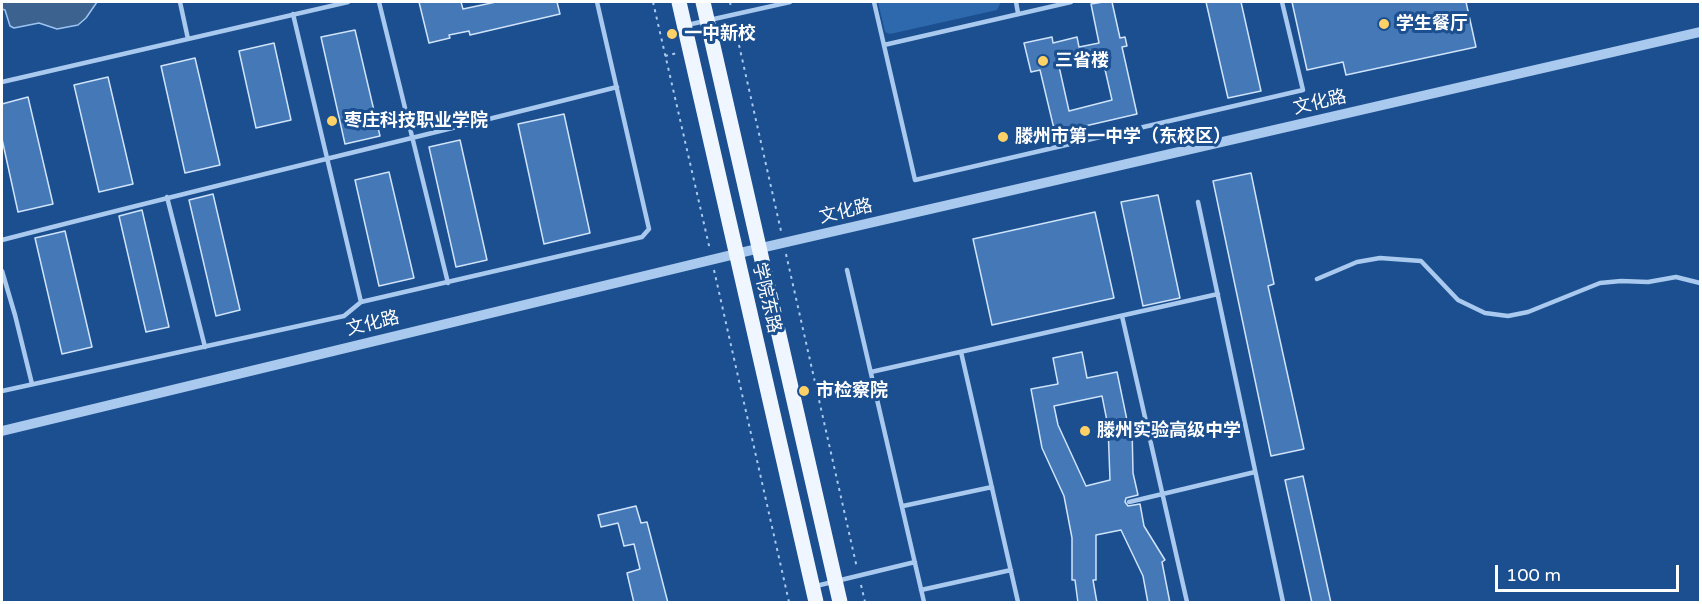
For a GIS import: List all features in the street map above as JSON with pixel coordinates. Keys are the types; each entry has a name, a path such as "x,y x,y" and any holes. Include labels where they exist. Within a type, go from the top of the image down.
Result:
{"main road":[{"name":"学院东路","path":"679,2 816,603"},
{"name":"学院东路","path":"703,2 840,603"}],"street":[{"name":"文化路","path":"2,431 736,254 1701,32"}],"lane":[{"path":"180,2 188,39"},
{"path":"2,82 348,2"},
{"path":"379,2 448,283"},
{"path":"2,391 344,316 362,302 642,237 650,229 597,2"},
{"path":"684,26 790,2"},
{"path":"874,2 915,180 1303,90 1282,2"},
{"path":"1016,2 1018,13"},
{"path":"884,45 1071,2"},
{"path":"293,14 362,302"},
{"path":"2,240 167,197 413,139 617,87"},
{"path":"167,197 205,347"},
{"path":"1198,202 1283,603"},
{"path":"1317,279 1357,262 1380,258 1421,261 1458,300 1485,313 1508,316 1528,312 1600,283 1648,282 1676,277 1701,283"},
{"path":"847,270 924,603"},
{"path":"2,271 32,384"},
{"path":"871,372 1218,294"},
{"path":"1122,316 1187,603"},
{"path":"961,352 1018,603"},
{"path":"1129,502 1255,472"},
{"path":"903,506 992,487"},
{"path":"812,586 915,562"},
{"path":"921,590 1011,570"}],"path":[{"path":"653,2 789,603"},
{"path":"729,2 865,603"}],"shaded area":[{"path":"2,2 97,2 78,25 57,29 39,23 14,28 10,26 5,10 2,9"},
{"path":"878,2 1000,2 1000,4 997,10 890,34 885,32"}],"building":[{"path":"419,2 461,2 463,9 496,2 557,2 560,14 470,35 469,31 449,35 450,38 429,43"},
{"name":"三省楼","path":"1112,2 1120,38 1125,37 1127,46 1122,47 1137,114 1055,133 1040,70 1031,72 1024,43 1052,37 1053,43 1077,37 1079,47 1099,43 1091,4","holes":["1101,52 1112,100 1069,111 1058,62"]},
{"path":"1206,2 1241,2 1261,91 1228,98"},
{"name":"学生餐厅","path":"1292,2 1466,2 1476,47 1346,75 1343,62 1307,70"},
{"path":"355,30 380,136 345,144 321,37"},
{"path":"274,43 291,120 256,128 239,51"},
{"path":"195,58 220,165 185,173 161,66"},
{"path":"108,77 133,184 99,192 74,85"},
{"path":"28,97 53,204 18,212 2,139 2,104"},
{"path":"564,114 590,233 544,244 518,124"},
{"path":"460,140 487,260 456,267 429,147"},
{"path":"389,172 414,278 379,286 355,180"},
{"path":"1251,173 1274,284 1268,286 1304,449 1271,456 1213,181"},
{"path":"213,194 240,310 216,316 189,200"},
{"path":"1158,195 1180,298 1143,306 1121,202"},
{"path":"142,210 169,327 146,332 119,216"},
{"path":"1095,212 1114,298 992,325 973,239"},
{"path":"65,231 92,347 62,354 35,238"},
{"path":"1082,352 1087,378 1117,372 1128,425 1132,426 1133,473 1138,495 1126,498 1125,502 1128,506 1140,504 1144,526 1165,560 1162,562 1170,603 1148,603 1143,576 1121,530 1096,535 1096,580 1093,580 1097,603 1078,603 1075,580 1072,580 1072,538 1064,496 1042,448 1031,389 1058,384 1053,358","holes":["1102,396 1108,426 1110,480 1086,486 1058,425 1054,406"]},
{"path":"1303,476 1331,603 1312,603 1285,480"},
{"path":"636,506 641,523 647,522 668,603 634,603 627,573 640,569 634,544 624,546 618,523 601,527 598,515"}],"place":[{"name":"学生餐厅","path":"1384,24"},
{"name":"一中新校","path":"672,34"},
{"name":"三省楼","path":"1043,61"},
{"name":"枣庄科技职业学院","path":"332,121"},
{"name":"滕州市第一中学（东校区）","path":"1003,137"},
{"name":"市检察院","path":"804,391"},
{"name":"滕州实验高级中学","path":"1085,431"}]}
